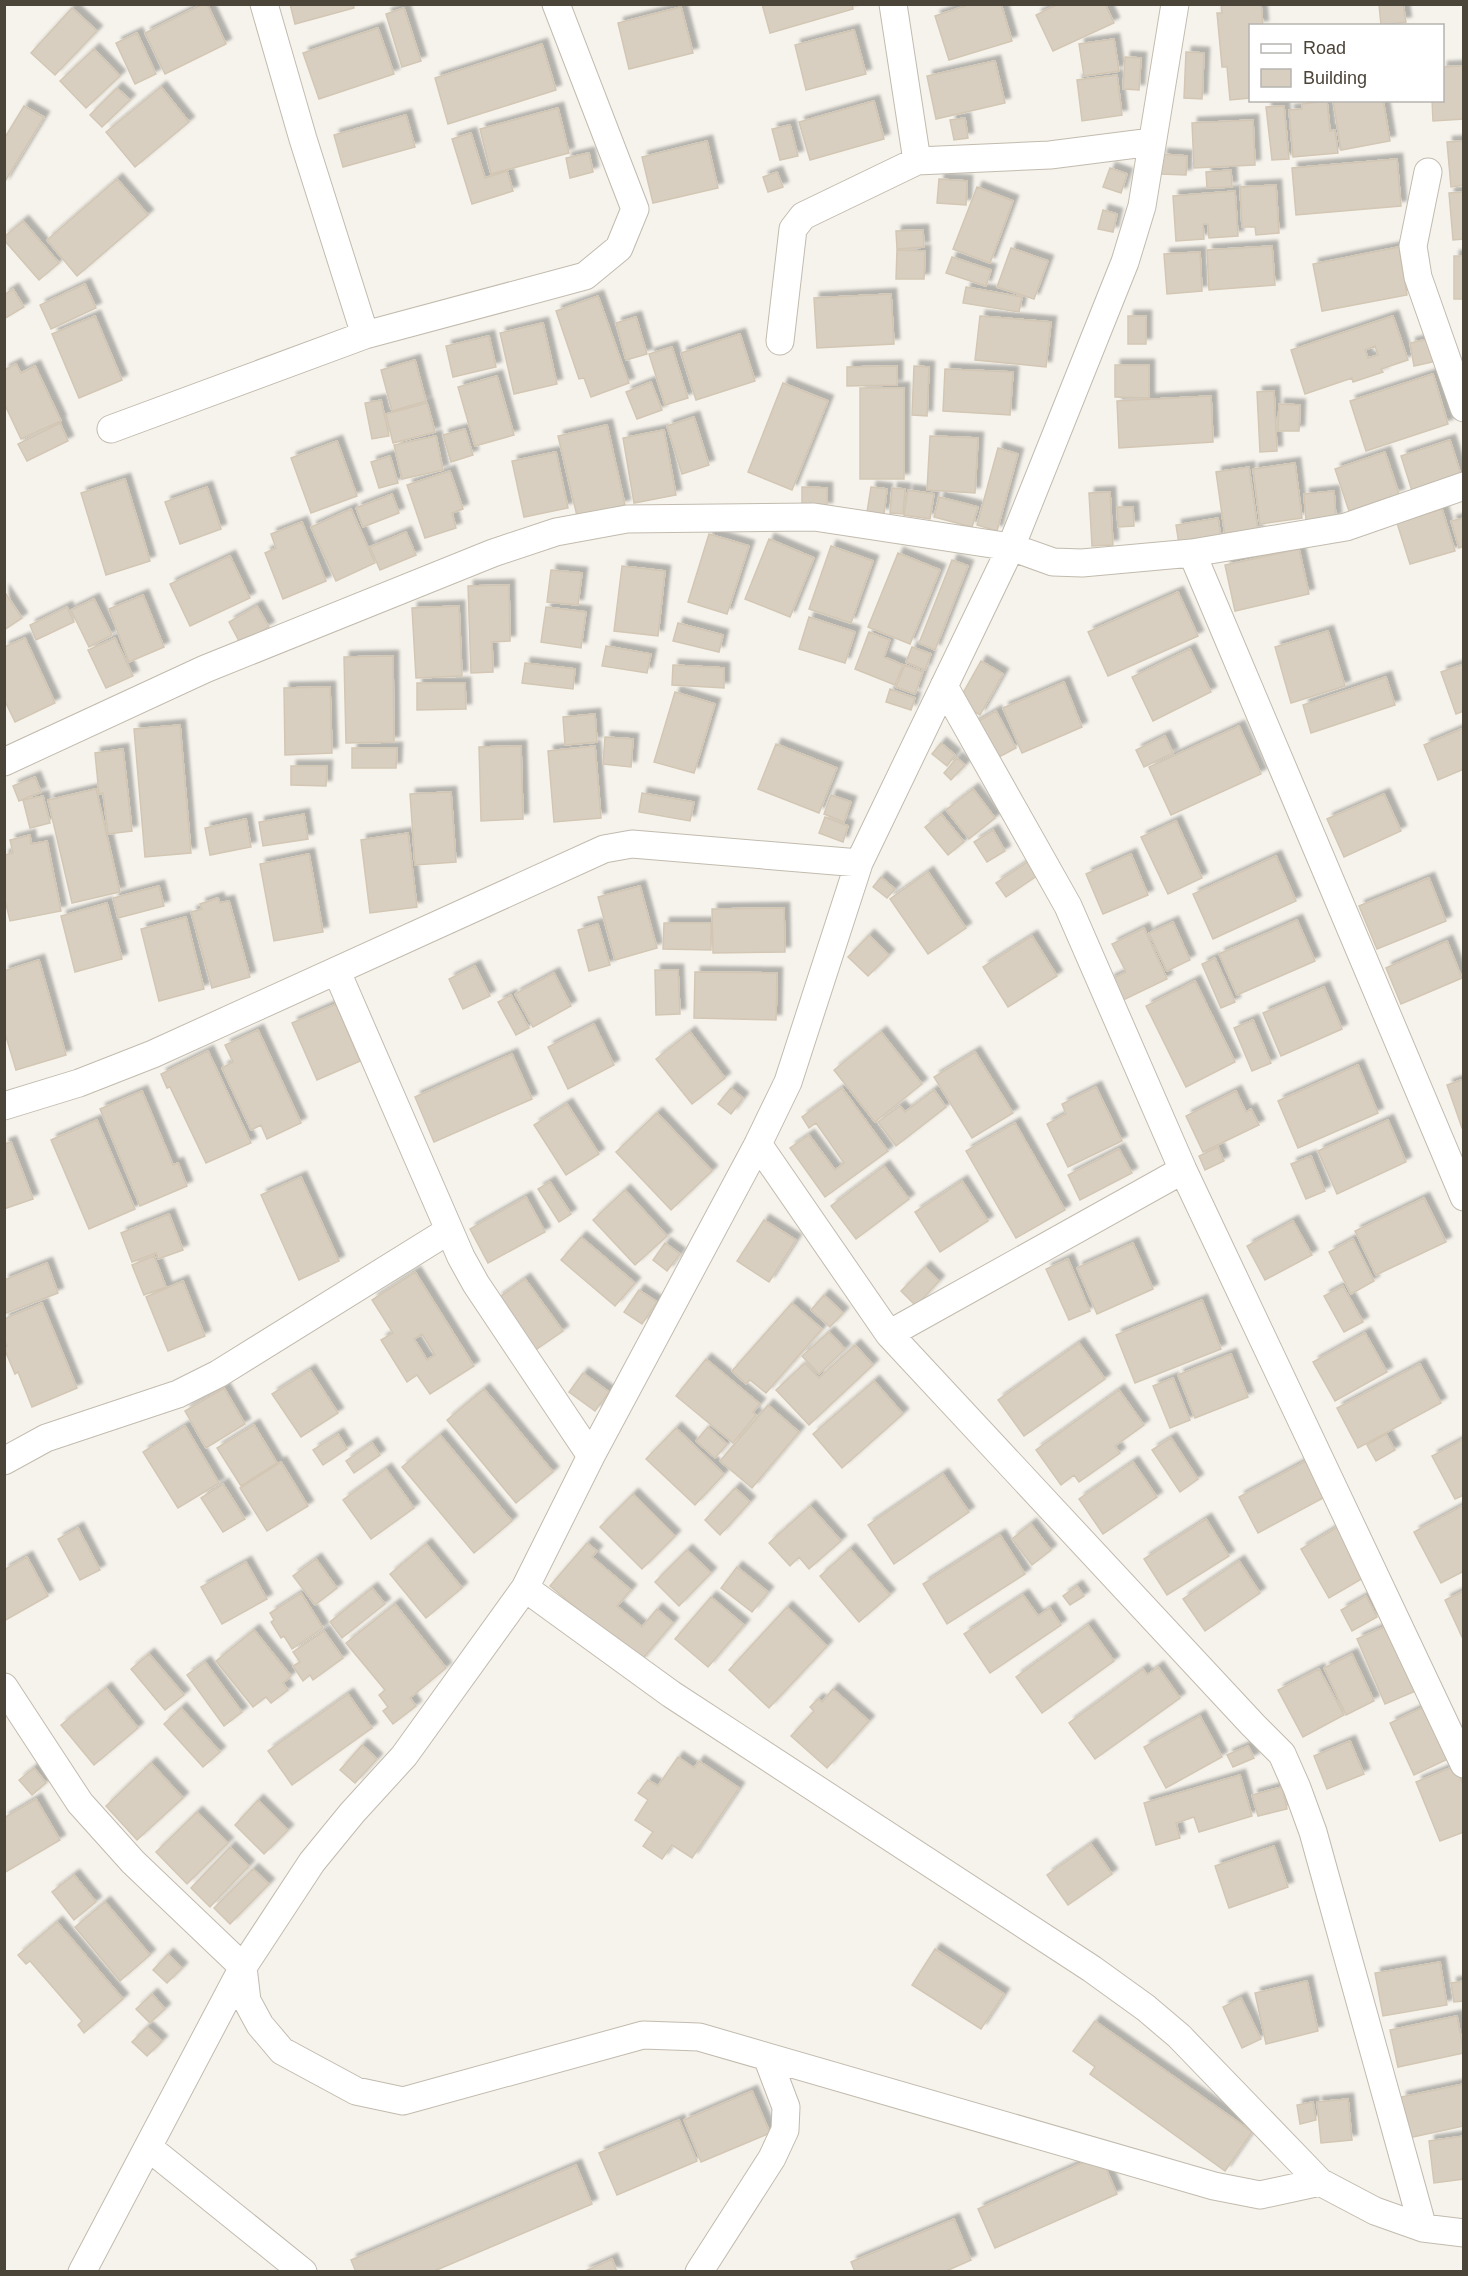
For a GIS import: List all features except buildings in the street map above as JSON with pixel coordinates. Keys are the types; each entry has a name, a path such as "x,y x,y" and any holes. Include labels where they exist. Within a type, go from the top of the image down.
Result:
{"street":[{"path":"264,4 303,139 366,335"},
{"path":"111,429 366,335 585,276 619,248 635,210 556,4"},
{"path":"893,4 917,161"},
{"path":"82,2271 243,1967 312,1862 352,1813 404,1756 525,1588 591,1455 758,1144 788,1082 859,863 1011,547 1125,262 1142,206 1174,4"},
{"path":"780,341 793,229 803,216 917,161 1050,155 1152,142"},
{"path":"1428,172 1413,246 1418,277 1464,408"},
{"path":"4,762 205,669 494,552 555,532 627,519 814,517 1011,547 1053,562 1082,563 1192,554 1346,527 1464,486"},
{"path":"1192,554 1464,1197"},
{"path":"944,686 1068,906 1183,1170 1464,1764"},
{"path":"4,1106 79,1083 121,1067 337,972 604,849 632,844 859,863"},
{"path":"337,972 448,1231 476,1284 591,1455"},
{"path":"758,1144 889,1334 1252,1725 1282,1754 1313,1832 1422,2228"},
{"path":"889,1334 1183,1170"},
{"path":"4,1461 46,1438 178,1394 218,1374 448,1231"},
{"path":"525,1588 671,1694 1072,1956 1146,2008 1179,2036 1320,2182 1375,2211 1422,2228 1464,2233"},
{"path":"4,1687 80,1803 133,1862 243,1967 247,2001 260,2025 282,2051 356,2091 402,2101 643,2035 699,2037 1214,2186 1260,2195 1320,2182"},
{"path":"699,2271 772,2158 785,2130 786,2107 767,2057"},
{"path":"148,2147 303,2271"}]}
